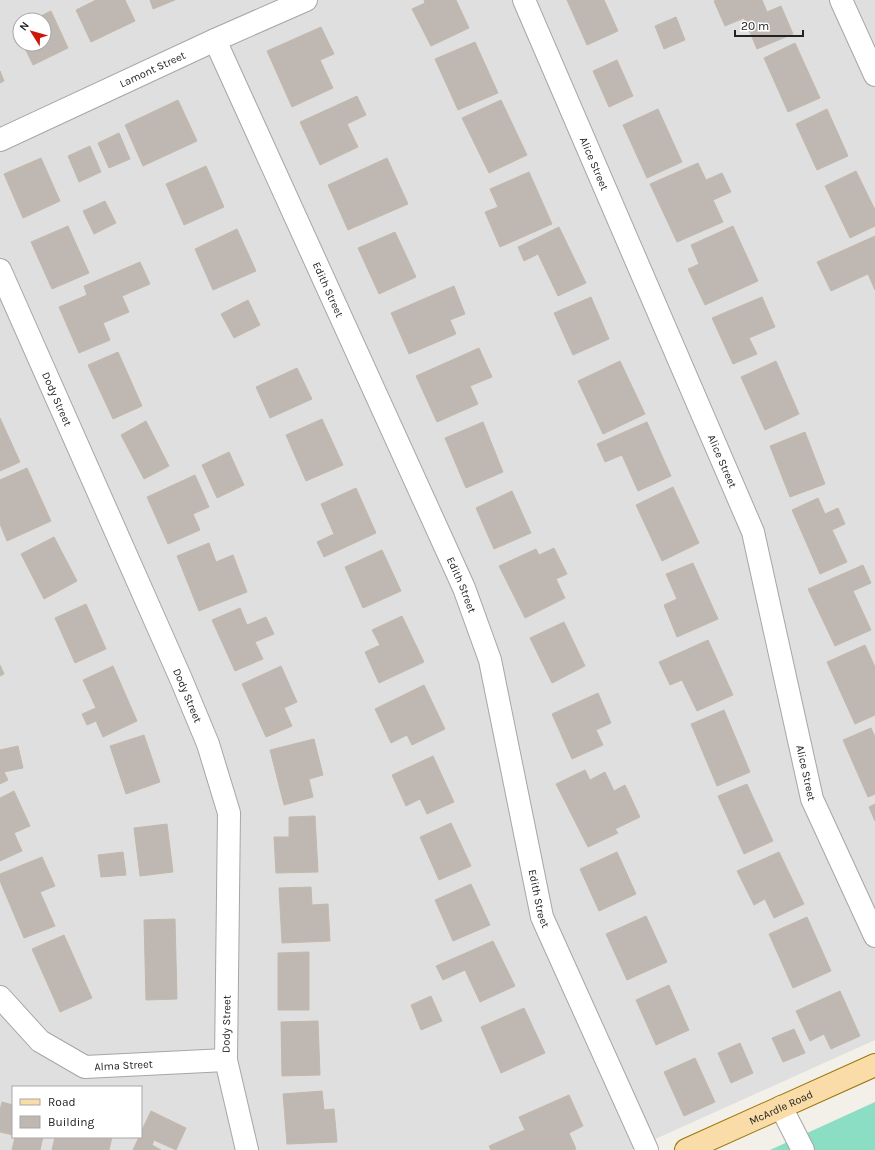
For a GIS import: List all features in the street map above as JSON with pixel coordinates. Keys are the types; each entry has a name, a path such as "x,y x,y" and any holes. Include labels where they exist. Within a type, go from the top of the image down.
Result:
{"main road":[{"name":"McArdle Road","path":"686,1150 875,1065"}],"street":[{"name":"Lamont Street","path":"0,140 215,40 306,0"},
{"name":"Alice Street","path":"524,0 753,532 812,799 875,936"},
{"path":"841,0 875,75"},
{"name":"Edith Street","path":"215,40 464,588 490,660 542,917 647,1150"},
{"name":"Dody Street","path":"0,270 181,679 208,744 229,813 226,1060 247,1150"},
{"name":"Alma Street","path":"0,997 40,1041 85,1067 226,1060"},
{"path":"781,1107 803,1150"}],"shaded area":[{"path":"0,0 875,0 875,1040 631,1150 0,1150"}],"green space":[{"path":"875,1102 875,1150 770,1150"}],"building":[{"path":"96,0 125,0 135,21 91,42 76,10"},
{"path":"150,0 175,0 153,9"},
{"path":"424,0 456,0 469,28 431,46 412,9 425,3"},
{"path":"567,0 604,0 618,31 587,45"},
{"path":"762,0 767,12 781,6 793,34 757,49 744,18 725,26 714,1"},
{"path":"52,13 68,48 33,65 27,52 52,52"},
{"path":"676,17 685,40 664,49 655,26"},
{"path":"321,27 334,54 320,60 333,88 292,107 267,51"},
{"path":"475,42 498,93 458,110 435,59"},
{"path":"795,43 820,98 788,112 764,58"},
{"path":"617,60 633,96 609,107 593,71"},
{"path":"0,71 4,81 0,83"},
{"path":"357,96 366,115 347,124 358,147 320,165 300,122"},
{"path":"178,100 197,141 143,166 125,125"},
{"path":"501,100 527,155 489,173 462,118"},
{"path":"658,109 682,162 647,178 623,125"},
{"path":"827,109 848,156 817,170 796,124"},
{"path":"119,133 130,159 109,168 98,143"},
{"path":"90,146 101,172 79,182 68,156"},
{"path":"41,158 60,201 23,218 4,174"},
{"path":"387,158 408,204 348,230 328,185"},
{"path":"698,163 706,180 722,173 731,192 713,200 723,222 677,242 650,184"},
{"path":"206,166 224,207 184,225 166,184"},
{"path":"856,171 875,210 875,226 850,238 825,186"},
{"path":"529,172 552,224 500,247 485,212 498,207 490,189"},
{"path":"105,201 116,223 94,234 83,211"},
{"path":"68,226 89,273 52,289 31,242"},
{"path":"733,226 758,281 705,305 688,269 699,264 691,245"},
{"path":"559,227 586,283 558,296 538,254 524,261 518,247"},
{"path":"237,229 256,271 213,290 195,249"},
{"path":"395,232 416,277 379,294 358,248"},
{"path":"875,236 875,290 868,274 831,291 817,262"},
{"path":"140,262 150,284 122,296 129,312 103,323 110,340 79,353 59,307 87,295 84,286"},
{"path":"454,286 465,314 450,320 456,334 409,354 391,313"},
{"path":"591,297 609,339 573,355 554,313"},
{"path":"762,297 775,327 749,338 757,354 733,364 712,318"},
{"path":"248,300 260,325 234,338 221,314"},
{"path":"479,348 492,377 470,386 478,404 437,422 416,376"},
{"path":"118,352 142,406 113,419 88,365"},
{"path":"620,361 645,414 603,434 578,381"},
{"path":"776,361 799,414 765,430 741,377"},
{"path":"297,368 312,399 270,418 256,387"},
{"path":"0,418 20,462 0,471"},
{"path":"322,419 343,465 306,481 286,435"},
{"path":"146,421 169,466 144,479 121,435"},
{"path":"483,422 503,472 466,488 445,438"},
{"path":"647,422 671,476 638,491 622,455 605,462 597,444"},
{"path":"805,432 825,484 790,497 770,446"},
{"path":"229,452 244,485 217,498 202,465"},
{"path":"27,468 51,521 7,541 0,524 0,480"},
{"path":"195,475 209,507 193,514 200,530 168,544 147,497"},
{"path":"673,487 699,543 662,561 636,505"},
{"path":"356,488 376,533 324,557 317,542 334,534 321,504"},
{"path":"512,491 531,533 494,549 476,508"},
{"path":"818,498 825,514 838,508 845,524 832,530 847,562 820,574 792,510"},
{"path":"54,537 77,581 44,599 21,554"},
{"path":"209,543 216,562 233,555 247,592 199,611 177,556"},
{"path":"554,548 567,574 556,579 565,598 525,618 499,566 536,549 539,555"},
{"path":"382,550 401,591 363,608 345,567"},
{"path":"693,563 718,619 677,637 664,605 677,599 666,574"},
{"path":"863,565 871,583 853,591 871,630 835,646 808,589"},
{"path":"86,604 106,649 75,663 55,618"},
{"path":"240,608 247,625 266,617 274,634 255,642 263,659 235,671 212,620"},
{"path":"402,616 424,662 379,683 365,652 380,645 372,630"},
{"path":"564,622 585,666 552,683 530,638"},
{"path":"708,640 733,695 697,711 682,680 670,685 659,662"},
{"path":"865,645 875,667 875,715 855,724 827,662"},
{"path":"0,665 4,674 0,676"},
{"path":"113,666 137,721 103,737 96,721 87,725 82,714 96,708 83,680"},
{"path":"281,666 297,702 284,708 292,726 266,737 242,684"},
{"path":"424,685 445,729 412,745 407,735 391,743 375,709"},
{"path":"598,693 611,723 596,730 603,745 572,759 552,714"},
{"path":"724,710 750,772 717,786 691,724"},
{"path":"871,728 875,737 875,794 868,797 843,740"},
{"path":"144,735 160,782 126,794 110,746"},
{"path":"314,739 323,775 309,779 313,797 284,805 270,750"},
{"path":"18,746 23,768 4,772 8,780 0,784 0,750"},
{"path":"433,756 454,802 427,814 420,799 406,806 392,775"},
{"path":"585,770 590,780 605,772 614,791 625,785 640,817 615,829 618,833 588,847 556,784"},
{"path":"747,784 773,841 744,854 718,796"},
{"path":"14,791 30,826 14,833 22,851 0,861 0,798"},
{"path":"875,804 875,821 869,807"},
{"path":"315,816 318,872 276,873 274,837 289,837 289,817"},
{"path":"451,823 471,866 439,880 420,837"},
{"path":"167,824 173,872 140,876 134,828"},
{"path":"123,852 126,875 101,877 98,855"},
{"path":"617,852 636,894 599,911 580,869"},
{"path":"779,852 804,904 774,918 765,899 754,905 737,871"},
{"path":"42,857 55,886 40,892 55,926 24,938 0,881 0,874"},
{"path":"471,884 490,925 453,941 435,900"},
{"path":"311,887 312,905 328,904 330,941 282,943 279,888"},
{"path":"646,916 667,962 627,980 606,934"},
{"path":"807,917 831,971 793,988 769,934"},
{"path":"175,919 177,999 146,1000 144,920"},
{"path":"64,935 92,998 60,1012 32,949"},
{"path":"493,941 515,986 480,1002 465,970 443,980 436,966"},
{"path":"309,952 309,1010 278,1010 278,953"},
{"path":"669,985 689,1030 656,1045 636,1000"},
{"path":"840,991 860,1036 831,1049 824,1034 810,1041 796,1011"},
{"path":"431,996 442,1021 421,1030 411,1005"},
{"path":"524,1008 545,1053 501,1073 481,1027"},
{"path":"318,1021 320,1075 282,1076 281,1022"},
{"path":"794,1029 805,1053 783,1062 772,1038"},
{"path":"740,1043 753,1073 731,1083 718,1053"},
{"path":"695,1058 715,1102 684,1116 664,1072"},
{"path":"322,1091 324,1110 334,1109 337,1142 287,1144 283,1094"},
{"path":"569,1095 583,1126 569,1133 576,1149 491,1150 489,1146 525,1130 519,1117"},
{"path":"2,1102 12,1105 12,1135 0,1132 0,1110"},
{"path":"151,1111 186,1128 176,1150 154,1140 152,1145 161,1150 133,1150 139,1138 142,1138 142,1130"},
{"path":"15,1138 43,1138 40,1150 12,1150"},
{"path":"55,1138 112,1138 109,1150 52,1150"}]}
